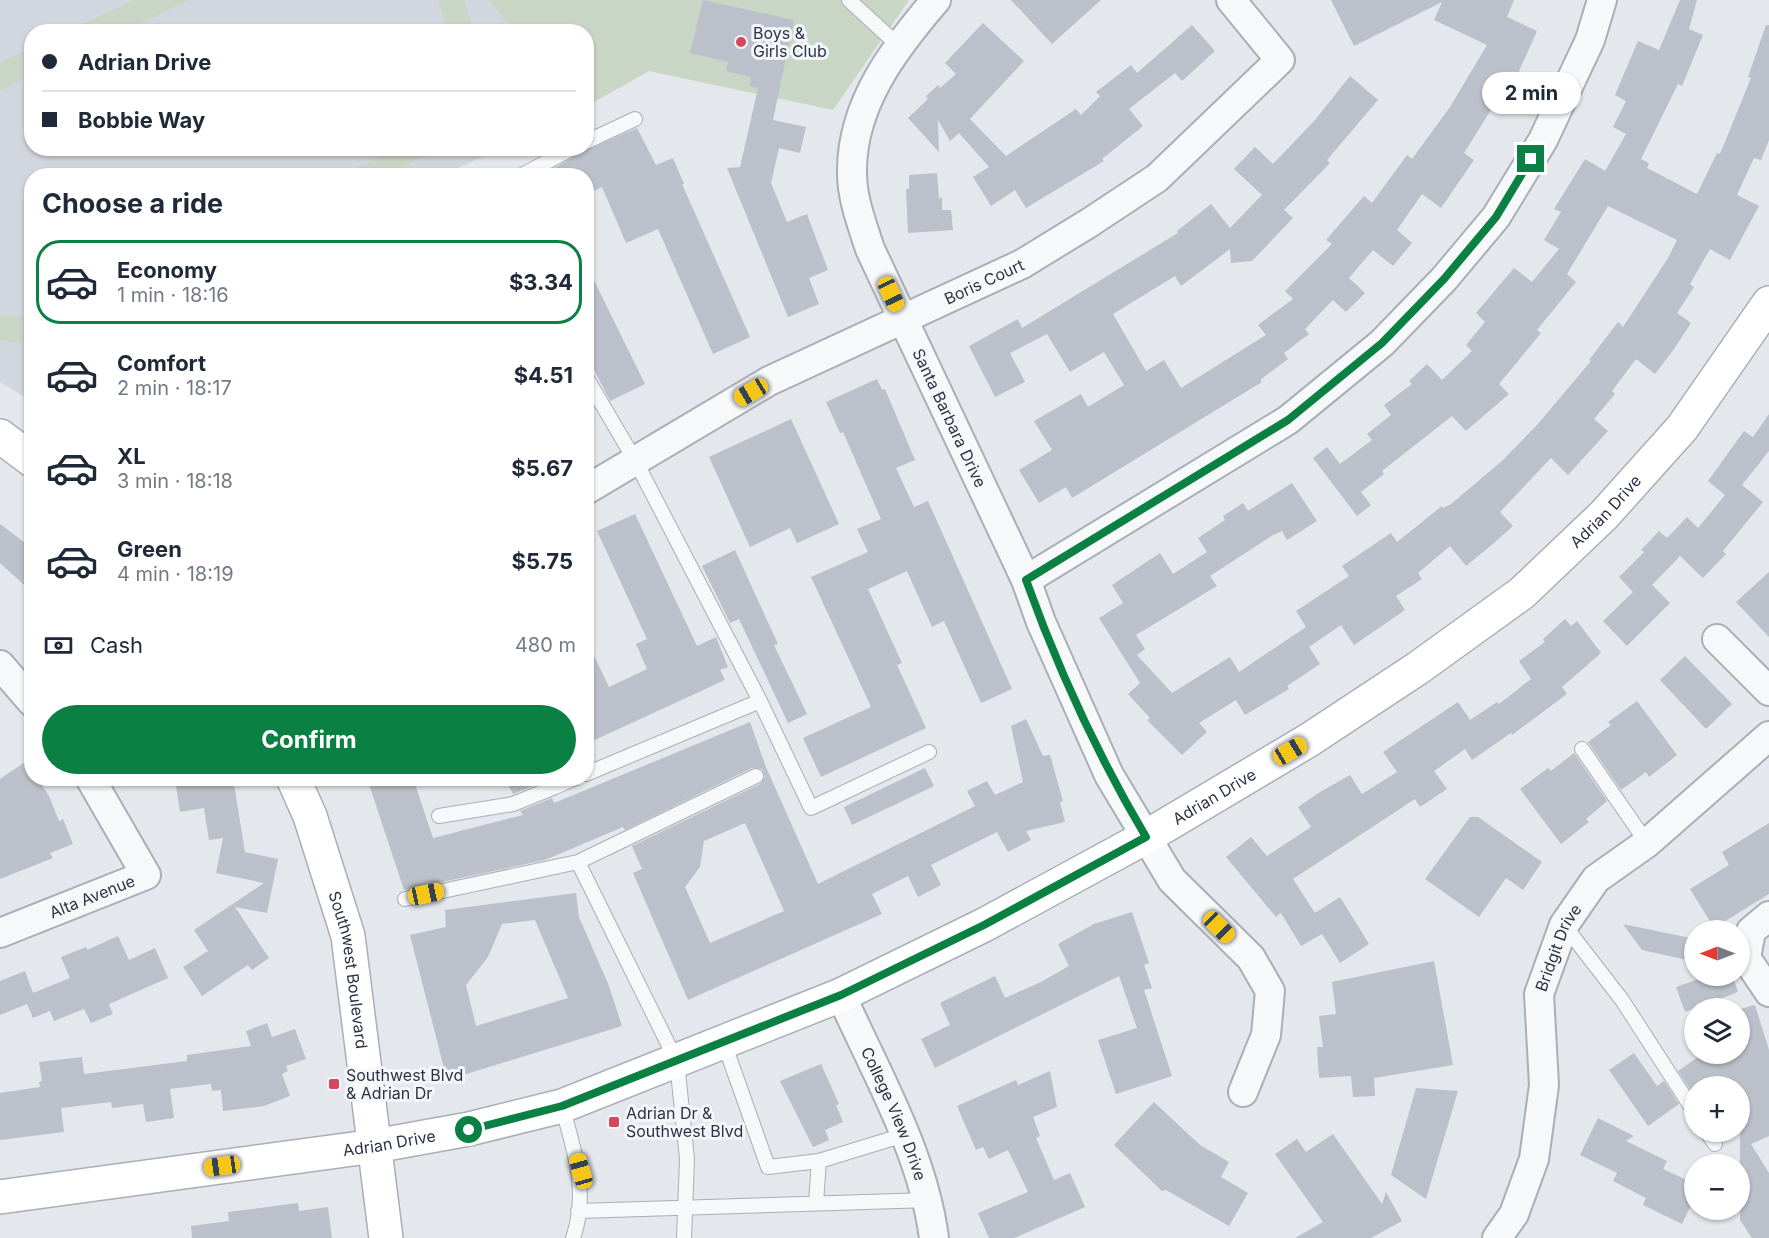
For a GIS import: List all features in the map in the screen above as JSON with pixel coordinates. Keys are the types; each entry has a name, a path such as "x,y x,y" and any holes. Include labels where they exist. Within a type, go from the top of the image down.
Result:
{"street":[{"name":"Santa Barbara Drive","path":"936,0 881,70 857,126 851,173 856,207 870,249 1026,580 1041,622 1109,775 1172,880 1251,958 1270,991 1266,1035 1243,1092"},
{"name":"Boris Court","path":"594,486 769,381 1022,264 1157,178 1280,60 1231,0"},
{"path":"1026,580 1288,420 1382,343 1444,279 1496,217 1542,140 1590,40 1602,0"},
{"name":"Adrian Drive","path":"0,1197 375,1146 469,1130 562,1106 841,995 984,925 1146,837 1309,740 1418,668 1521,593 1604,515 1682,428 1769,303"},
{"path":"0,436 24,454"},
{"path":"1717,639 1769,691"},
{"path":"0,665 24,693"},
{"name":"Bridgit Drive","path":"1497,1238 1514,1214 1534,1160 1544,1085 1539,994 1564,925 1596,879 1647,843 1769,736"},
{"name":"Alta Avenue","path":"0,933 146,875 95,786"},
{"name":"Southwest Boulevard","path":"297,786 310,816 348,936 386,1238"},
{"path":"1769,916 1751,931 1746,958 1769,992"},
{"name":"College View Drive","path":"841,995 904,1135 929,1200 934,1238"}],"lane":[{"path":"849,0 899,46"},
{"path":"594,138 635,119"},
{"path":"534,168 558,156"},
{"path":"594,391 636,462 760,701 811,808 929,752"},
{"path":"594,771 760,701"},
{"path":"1582,749 1647,843"},
{"path":"405,899 578,862 756,776"},
{"path":"439,816 513,804 547,786"},
{"path":"578,862 677,1062 687,1160 684,1238"},
{"path":"1564,925 1622,1000 1684,1096"},
{"path":"724,1043 768,1167 819,1161 904,1135"},
{"path":"562,1106 581,1171 573,1238"},
{"path":"816,1202 819,1161"},
{"path":"578,1211 929,1200"}],"shaded area":[{"path":"0,0 489,0 508,24 24,24 24,156 484,156 458,168 24,168 24,397 0,382"}],"green space":[{"path":"135,0 190,0 139,24 82,24"},
{"path":"438,0 464,0 472,24 446,24"},
{"path":"489,0 909,0 833,110 649,71 594,102 594,24 508,24"},
{"path":"24,51 24,79 0,91 0,63"},
{"path":"382,156 422,156 403,168 356,168"},
{"path":"0,316 24,316 24,342 0,340"}],"building":[{"path":"703,0 794,20 773,120 806,127 800,153 779,148 771,183 787,222 807,214 828,270 809,278 819,304 788,317 727,168 740,167 758,88 749,86 751,77 726,71 728,62 690,53"},
{"path":"1011,0 1101,0 1052,44"},
{"path":"1331,0 1514,0 1507,17 1537,31 1519,71 1522,73 1509,95 1503,91 1464,153 1474,160 1441,208 1422,194 1397,230 1412,243 1393,266 1373,250 1349,278 1365,293 1346,312 1333,300 1305,329 1309,334 1284,353 1288,359 1260,380 1262,382 1072,498 1066,487 1039,503 1019,470 1052,450 1034,421 1081,394 1088,407 1124,385 1104,352 1070,372 1047,334 1010,353 1025,382 995,397 969,346 1018,319 1022,328 1178,233 1177,231 1211,204 1230,228 1262,195 1234,169 1255,147 1273,164 1315,120 1350,76 1378,100 1327,160 1330,163 1284,210 1293,218 1252,261 1231,263 1230,249 1181,286 1175,276 1113,314 1146,371 1164,360 1181,388 1266,335 1258,325 1293,299 1285,291 1332,244 1326,240 1364,196 1372,203 1407,155 1412,159 1450,107 1487,45 1434,20 1442,2 1354,46"},
{"path":"1680,0 1697,0 1689,29 1703,35 1682,86 1678,84 1641,159 1649,163 1647,168 1697,194 1717,153 1720,154 1751,78 1748,77 1766,25 1769,25 1769,140 1761,160 1754,158 1737,195 1759,206 1730,260 1710,249 1690,284 1694,287 1677,313 1691,323 1674,349 1655,374 1636,359 1612,391 1615,394 1594,419 1608,431 1568,475 1551,458 1500,512 1513,526 1494,543 1466,566 1450,546 1418,573 1422,579 1396,596 1405,610 1354,645 1341,625 1309,647 1320,664 1287,686 1289,689 1245,715 1236,700 1199,723 1207,732 1182,755 1147,720 1150,718 1128,694 1140,683 1099,618 1123,603 1112,585 1160,553 1173,574 1207,552 1198,538 1225,520 1223,516 1243,503 1248,511 1292,483 1317,521 1287,540 1282,531 1273,535 1210,576 1217,586 1136,635 1145,649 1137,655 1172,693 1230,657 1239,672 1306,627 1296,611 1349,576 1342,566 1391,533 1397,542 1442,506 1443,508 1451,504 1502,461 1537,425 1591,361 1589,360 1618,322 1623,327 1668,258 1677,240 1608,206 1567,274 1576,282 1537,330 1541,333 1499,384 1509,394 1466,431 1452,416 1382,471 1384,474 1361,492 1371,505 1357,516 1313,458 1327,447 1340,464 1372,440 1367,434 1391,415 1384,405 1412,384 1409,381 1427,364 1442,380 1472,351 1466,345 1485,322 1476,313 1514,268 1532,282 1559,249 1544,240 1561,212 1554,209 1585,159 1605,171 1626,134 1613,127 1626,101 1615,95 1638,41 1659,50"},
{"path":"983,23 1024,61 970,119 1006,156 1076,109 1081,115 1100,96 1096,92 1131,65 1137,73 1192,25 1215,51 1182,81 1175,73 1129,109 1143,126 1102,159 1104,161 1026,208 1015,190 991,206 973,177 989,167 959,133 950,141 938,120 939,152 908,118 928,99 926,96 938,85 940,88 956,74 945,63"},
{"path":"637,128 656,165 673,158 684,184 682,184 750,337 713,354 658,229 626,243 602,187 594,191 594,168 554,168 575,156 594,156 594,147"},
{"path":"937,173 942,210 951,210 953,230 908,233 906,189 909,189 909,175"},
{"path":"594,280 645,384 610,401 594,370"},
{"path":"877,379 882,390 885,389 915,460 896,468 914,507 928,501 1012,689 981,703 944,621 932,627 907,571 868,589 902,663 897,665 926,728 821,777 803,738 871,707 811,577 868,552 857,529 881,519 843,432 840,433 826,402"},
{"path":"1769,414 1769,451 1742,485 1763,502 1723,551 1726,554 1703,578 1680,556 1652,585 1670,603 1627,646 1603,621 1633,592 1619,577 1644,552 1641,550 1659,531 1667,538 1687,517 1698,528 1725,495 1708,481 1744,431 1753,437"},
{"path":"791,419 839,524 797,543 790,528 750,547 709,457"},
{"path":"635,514 697,646 716,637 728,667 720,670 725,680 594,740 594,656 609,687 647,669 636,644 647,639 597,531"},
{"path":"0,524 24,542 24,585 0,563"},
{"path":"735,550 778,644 774,645 807,714 788,723 739,619 730,623 702,566"},
{"path":"1769,572 1769,637 1736,602"},
{"path":"1565,619 1571,626 1577,621 1601,653 1562,687 1567,694 1512,735 1511,733 1472,760 1465,749 1434,771 1447,789 1420,807 1415,799 1293,879 1315,913 1340,897 1369,944 1340,963 1322,934 1301,946 1281,913 1276,917 1226,857 1251,837 1267,856 1311,827 1298,807 1350,775 1362,794 1397,772 1383,752 1458,702 1470,720 1497,702 1499,704 1531,679 1519,661 1545,642 1543,639"},
{"path":"1685,656 1732,704 1706,729 1660,680"},
{"path":"1637,701 1677,755 1649,777 1646,772 1621,790 1588,742 1611,725 1608,722"},
{"path":"1026,719 1043,756 1050,755 1063,801 1060,802 1065,822 1026,831 1031,840 1008,852 997,832 931,865 941,885 918,897 908,876 872,894 882,914 688,1000 633,873 642,869 632,846 760,784 765,777 762,769 752,768 625,830 623,827 545,860 404,890 370,786 416,786 433,838 523,815 520,811 552,798 554,803 750,722 766,767 818,884 975,806 967,791 987,781 995,795 1023,782 1011,726","holes":["745,823 784,911 710,943 685,887 700,867 704,841"]},
{"path":"1574,753 1607,801 1586,819 1589,822 1561,844 1520,789 1548,768 1551,771"},
{"path":"24,763 24,786 42,786 59,821 63,819 73,844 50,853 53,858 0,879 0,779"},
{"path":"925,768 934,786 852,825 844,807"},
{"path":"176,786 234,786 245,852 278,859 267,913 235,907 269,958 252,970 248,965 202,996 183,967 208,951 194,930 264,883 216,873 223,838 209,840 204,808 180,812"},
{"path":"509,786 533,786 513,794"},
{"path":"1470,817 1478,817 1542,862 1523,890 1506,878 1479,917 1425,879"},
{"path":"1769,823 1769,894 1727,920 1709,920 1690,889 1729,865 1722,852"},
{"path":"576,893 579,917 609,986 622,1026 447,1080 410,935 446,927 445,910","holes":["535,920 568,998 476,1026 466,985 488,957 502,924"]},
{"path":"1132,912 1149,963 1144,965 1152,988 1144,990 1172,1076 1116,1094 1098,1040 1137,1028 1119,976 935,1068 921,1039 950,1025 940,1003 995,976 1005,998 1041,982 1069,966 1058,944 1094,924"},
{"path":"1623,924 1684,937 1684,959 1642,950"},
{"path":"118,936 129,960 155,948 168,978 109,1004 113,1014 91,1023 84,1009 54,1021 50,1011 33,1018 27,1004 0,1015 0,981 25,971 33,993 70,978 61,957 86,947 87,950"},
{"path":"1434,961 1453,1065 1374,1078 1375,1096 1353,1097 1351,1076 1319,1078 1317,1047 1323,1047 1319,1016 1336,1014 1332,982"},
{"path":"1684,984 1684,986 1736,986 1738,992 1722,998 1684,998 1684,1009 1676,987"},
{"path":"1755,1005 1769,1050 1769,1136 1751,1144 1769,1173 1769,1238 1752,1238 1740,1220 1750,1220 1750,1154 1740,1154 1740,1142 1750,1142 1750,1076 1684,1076 1684,1080 1678,1071 1688,1064 1750,1064 1750,1006"},
{"path":"267,1023 272,1037 295,1029 306,1059 286,1066 288,1071 282,1074 290,1096 264,1106 223,1111 221,1090 212,1091 211,1084 170,1089 174,1118 146,1122 143,1104 112,1108 111,1102 61,1108 64,1132 0,1140 0,1093 40,1087 39,1082 42,1081 39,1062 82,1057 84,1074 187,1061 187,1055 251,1046 246,1031"},
{"path":"1634,1053 1657,1086 1664,1081 1679,1104 1648,1126 1609,1070"},
{"path":"821,1064 839,1104 836,1105 843,1122 825,1130 829,1140 813,1147 780,1081"},
{"path":"1050,1071 1057,1107 1033,1117 1040,1136 1036,1138 1054,1180 1070,1173 1085,1207 1014,1238 989,1238 978,1213 1028,1192 1008,1150 989,1159 983,1147 976,1150 957,1106 1016,1080 1018,1085"},
{"path":"1416,1088 1458,1091 1426,1199 1391,1175"},
{"path":"1154,1102 1200,1145 1229,1162 1221,1177 1248,1193 1229,1226 1166,1190 1162,1191 1114,1145"},
{"path":"1598,1118 1634,1136 1626,1141 1667,1161 1663,1169 1684,1179 1684,1220 1682,1224 1643,1205 1646,1198 1613,1181 1617,1173 1580,1155"},
{"path":"1333,1134 1382,1204 1386,1192 1402,1221 1371,1238 1295,1238 1323,1222 1275,1154 1297,1139 1306,1152"},
{"path":"298,1203 299,1211 328,1207 332,1238 192,1238 191,1226 229,1221 228,1212"}],"place":[{"name":"Boys & Girls Club","path":"741,42"},
{"name":"Southwest Blvd & Adrian Dr","path":"334,1084"},
{"name":"Adrian Dr & Southwest Blvd","path":"614,1122"}],"route":[{"path":"469,1130 562,1106 841,995 984,925 1146,837 1109,775 1041,622 1026,580 1288,420 1382,343 1444,279 1496,217 1531,159"}]}
